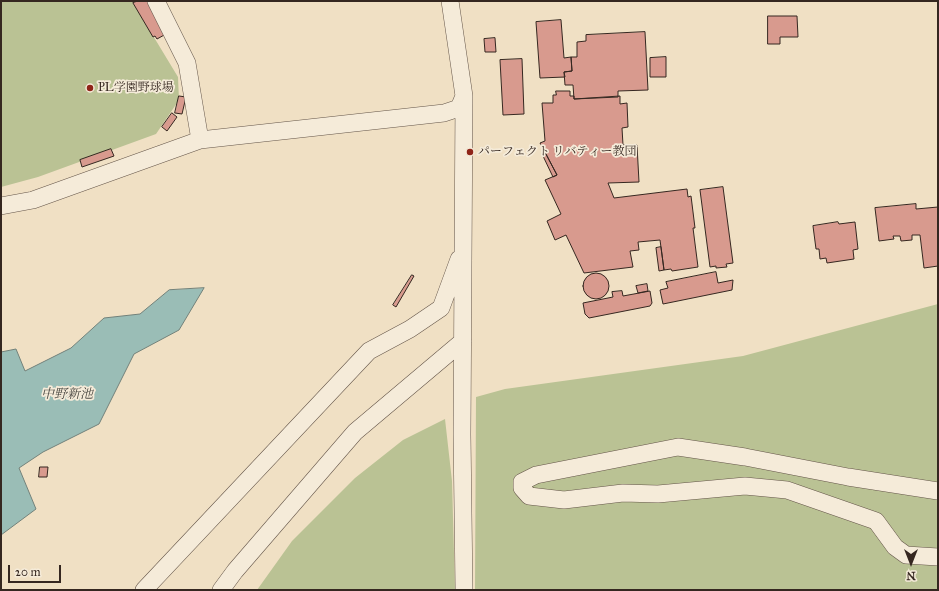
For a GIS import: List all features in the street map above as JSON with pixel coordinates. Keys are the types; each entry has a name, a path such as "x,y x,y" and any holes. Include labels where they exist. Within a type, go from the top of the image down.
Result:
{"lane":[{"path":"156,1 187,63 200,140"},
{"path":"450,1 464,96 462,342 464,590"},
{"path":"1,206 33,200 200,140 444,113 459,108 464,96"},
{"path":"144,590 369,351 410,329 441,308 463,248"},
{"path":"221,590 235,571 355,432 462,342"},
{"path":"938,491 848,477 745,457 678,447 536,475 522,482 522,488 530,496 564,500 623,493 658,494 745,486 787,490 876,521 895,547 906,555 938,556"}],"green space":[{"name":"PL学園野球場","path":"1,1 132,1 178,77 179,100 156,134 38,177 1,187"},
{"path":"938,304 938,590 475,590 476,397 505,389 743,356"},
{"path":"445,419 452,481 455,590 257,590 292,541 355,478 403,440"}],"water":[{"name":"中野新池","path":"204,288 179,330 134,354 99,424 43,452 19,468 36,509 1,535 1,352 16,349 25,371 71,348 104,318 140,314 169,290"}],"building":[{"path":"138,1 148,1 166,34 157,39 155,36 153,37 133,3"},
{"path":"768,16 797,16 798,37 780,37 780,44 768,44"},
{"path":"561,20 564,58 571,57 572,71 564,72 565,77 540,78 536,22"},
{"path":"645,32 648,90 618,91 618,97 574,99 573,85 565,85 564,72 572,71 571,57 577,57 577,42 586,41 586,35"},
{"path":"495,38 496,52 485,52 484,39"},
{"path":"666,57 666,77 650,77 650,58"},
{"path":"522,59 524,114 503,115 500,60"},
{"path":"556,91 570,91 570,96 574,96 574,99 620,96 620,104 627,103 628,127 622,128 623,145 637,145 639,182 608,183 614,198 687,189 688,197 691,196 698,267 672,271 671,269 664,270 660,240 638,242 639,250 630,251 633,267 584,273 566,235 555,240 547,221 561,214 545,180 557,175 540,143 545,141 542,103 553,103 553,95 556,95"},
{"path":"179,96 186,97 182,114 175,113"},
{"path":"172,113 177,117 167,131 162,127"},
{"path":"111,149 114,156 82,167 80,160"},
{"path":"546,154 557,175 553,177 543,156"},
{"path":"723,187 733,263 726,264 727,267 716,268 716,266 710,267 700,190"},
{"path":"916,204 916,209 938,207 938,266 924,268 920,235 912,235 912,240 901,241 900,236 893,236 894,239 879,241 875,208"},
{"path":"838,222 839,224 855,222 858,249 853,250 854,259 827,263 826,258 820,259 819,249 816,249 813,226"},
{"path":"661,247 664,270 659,271 656,248"},
{"path":"716,272 718,283 733,280 732,290 663,304 660,290 668,288 666,282"},
{"path":"596,273 605,277 609,286 605,295 596,299 587,295 583,286 587,277"},
{"path":"412,275 414,276 396,307 393,305"},
{"path":"647,284 648,291 638,293 636,286"},
{"path":"622,291 623,296 650,291 652,303 650,306 589,318 585,314 583,303 613,297 612,292"},
{"path":"40,467 48,467 47,477 39,477"}],"place":[{"name":"PL学園野球場","path":"90,88"},
{"name":"パーフェクト リバティー教団","path":"470,152"}]}
